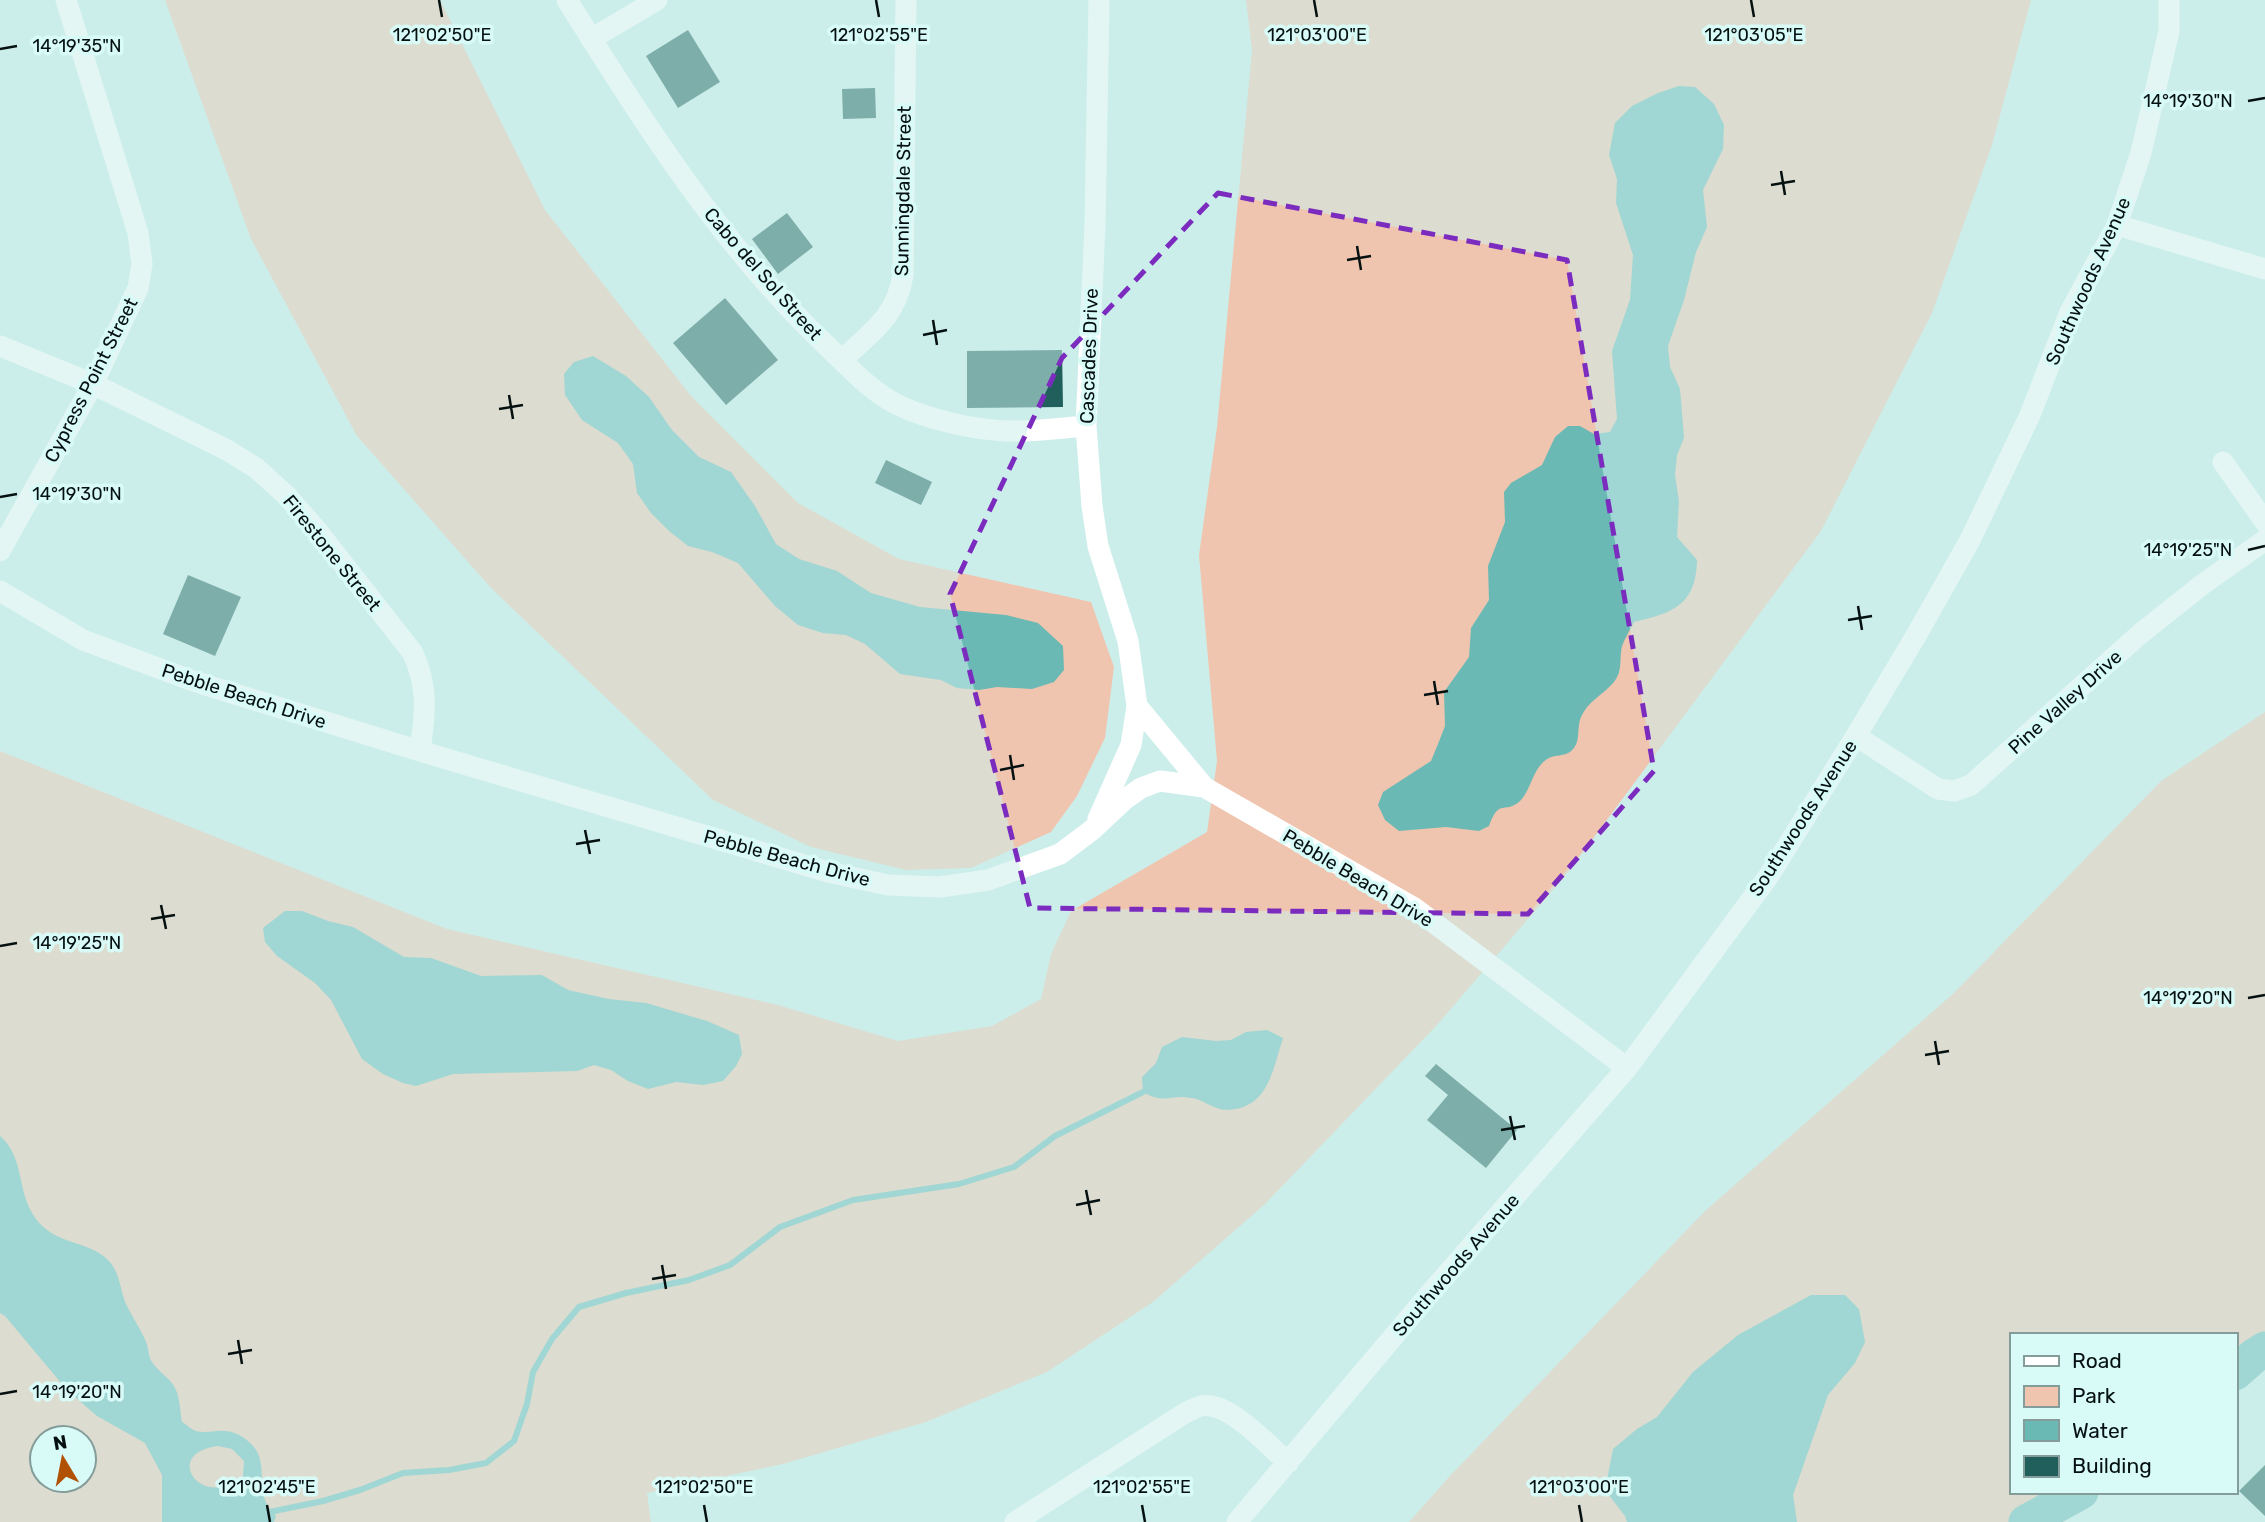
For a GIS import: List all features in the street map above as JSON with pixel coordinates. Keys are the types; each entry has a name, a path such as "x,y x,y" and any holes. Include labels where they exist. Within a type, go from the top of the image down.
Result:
{"street":[{"name":"Cypress Point Street","path":"0,551 93,384 138,288 142,264 138,233 66,0"},
{"name":"Cabo del Sol Street","path":"567,0 684,182 797,318 866,384 897,404 931,418 1007,431 1086,426"},
{"path":"592,39 657,0"},
{"name":"Sunningdale Street","path":"842,360 885,320 895,305 902,283 906,0"},
{"name":"Cascades Drive","path":"1092,830 1131,745 1137,706 1128,640 1098,546 1086,426 1095,225 1098,0"},
{"name":"Southwoods Avenue","path":"1237,1522 1426,1298 1627,1068 1768,877 1856,736 1970,540 2030,415 2070,312 2117,225 2141,153 2169,31 2169,0"},
{"path":"2117,225 2265,269"},
{"name":"Firestone Street","path":"0,346 93,384 227,450 256,468 286,495 413,653 423,676 425,702 420,751"},
{"path":"2223,463 2265,523"},
{"name":"Pine Valley Drive","path":"1856,736 1938,789 1954,791 1971,785 2140,634 2265,540"},
{"name":"Pebble Beach Drive","path":"0,591 83,640 193,681 828,872 888,885 940,887 988,880 1060,854 1141,788 1160,781 1204,787 1413,907 1627,1068"},
{"path":"1137,706 1204,787"},
{"path":"1015,1522 1185,1413 1202,1405 1217,1407 1234,1416 1288,1463"}],"highlighted area":[{"path":"1218,193 1567,260 1654,771 1528,914 1030,908 950,594 1062,358"}],"green space":[{"path":"165,0 440,0 545,210 691,396 798,503 899,559 1091,602 1114,667 1105,738 1077,796 1051,832 971,868 906,870 811,847 713,800 491,588 357,436 251,239"},
{"path":"1246,0 2031,0 1992,145 1932,313 1821,531 1569,871 1437,1025 1264,1205 1153,1302 1047,1372 926,1422 783,1464 647,1493 651,1522 0,1522 0,751 447,929 778,1005 898,1041 992,1026 1041,999 1051,954 1071,911 1207,832 1217,761 1199,555 1217,427 1252,50"},
{"path":"2265,712 2265,1349 2237,1371 2237,1333 2010,1333 2010,1494 2077,1494 2026,1522 1409,1522 1705,1211 1955,992 2161,781"}],"water":[{"path":"1679,86 1695,87 1714,104 1724,125 1723,149 1703,190 1707,227 1696,252 1684,300 1668,346 1670,367 1680,389 1684,438 1677,455 1675,475 1679,501 1677,537 1697,560 1692,587 1687,597 1671,610 1634,622 1622,646 1617,678 1584,711 1574,748 1543,762 1519,802 1499,809 1489,826 1479,831 1446,827 1399,831 1385,820 1378,805 1383,792 1431,761 1438,744 1445,726 1444,692 1469,657 1471,628 1489,600 1488,566 1505,522 1504,492 1511,483 1542,465 1555,437 1568,426 1580,426 1594,434 1610,432 1617,419 1612,351 1630,300 1633,255 1616,203 1617,179 1609,155 1615,123 1632,106"},
{"path":"593,356 626,376 649,397 672,430 699,457 731,472 755,506 776,544 799,559 837,571 871,593 920,607 1006,615 1038,623 1063,646 1064,670 1054,682 1032,689 957,688 941,680 900,674 865,644 846,635 823,633 798,625 775,606 738,563 688,546 651,513 637,493 633,464 618,443 582,420 565,395 564,374 574,362"},
{"path":"285,911 302,911 353,927 404,957 431,958 481,976 542,975 568,990 609,999 646,1003 707,1021 739,1035 742,1054 723,1081 703,1085 676,1082 648,1089 611,1070 594,1065 577,1071 453,1074 416,1086 403,1083 383,1074 362,1059 331,1000 315,983 277,956 265,942 263,928"},
{"path":"1267,1030 1283,1038 1267,1085 1252,1103 1227,1110 1195,1099 1162,1099 1143,1092 1142,1077 1156,1063 1162,1047 1182,1037 1231,1040 1246,1032"},
{"path":"0,1136 13,1153 27,1203 40,1224 59,1237 99,1253 112,1265 126,1304 142,1332 151,1360 176,1390 182,1422 196,1431 233,1432 254,1447 260,1460 265,1499 276,1516 274,1522 162,1522 162,1475 145,1443 97,1416 67,1390 0,1313","holes":["218,1446 232,1449 244,1461 243,1476 228,1485 213,1487 202,1484 193,1477 190,1468 192,1459 201,1451"]},
{"path":"1811,1295 1845,1295 1859,1309 1865,1342 1855,1363 1828,1395 1793,1495 1797,1522 1627,1522 1605,1490 1613,1449 1657,1417 1693,1372 1738,1335"}],"building":[{"path":"688,30 720,82 678,108 646,56"},
{"path":"875,88 876,118 843,119 842,89"},
{"path":"787,213 813,247 778,274 752,239"},
{"path":"725,298 778,360 726,405 673,343"},
{"path":"1062,350 1063,407 967,408 967,351"},
{"path":"886,460 932,482 921,505 875,483"},
{"path":"188,575 241,597 215,656 163,634"},
{"path":"1436,1064 1517,1130 1486,1168 1427,1120 1448,1095 1425,1076"},
{"path":"2265,1465 2265,1516 2239,1491"}],"waterway":[{"path":"254,1522 260,1514 323,1501 403,1473 449,1470 486,1463 514,1441 527,1404 533,1372 552,1339 579,1307 626,1293 689,1280 730,1265 780,1227 853,1200 959,1184 1014,1167 1055,1136 1143,1092"},
{"path":"2237,1371 2265,1349"},
{"path":"2026,1522 2077,1494"}]}
